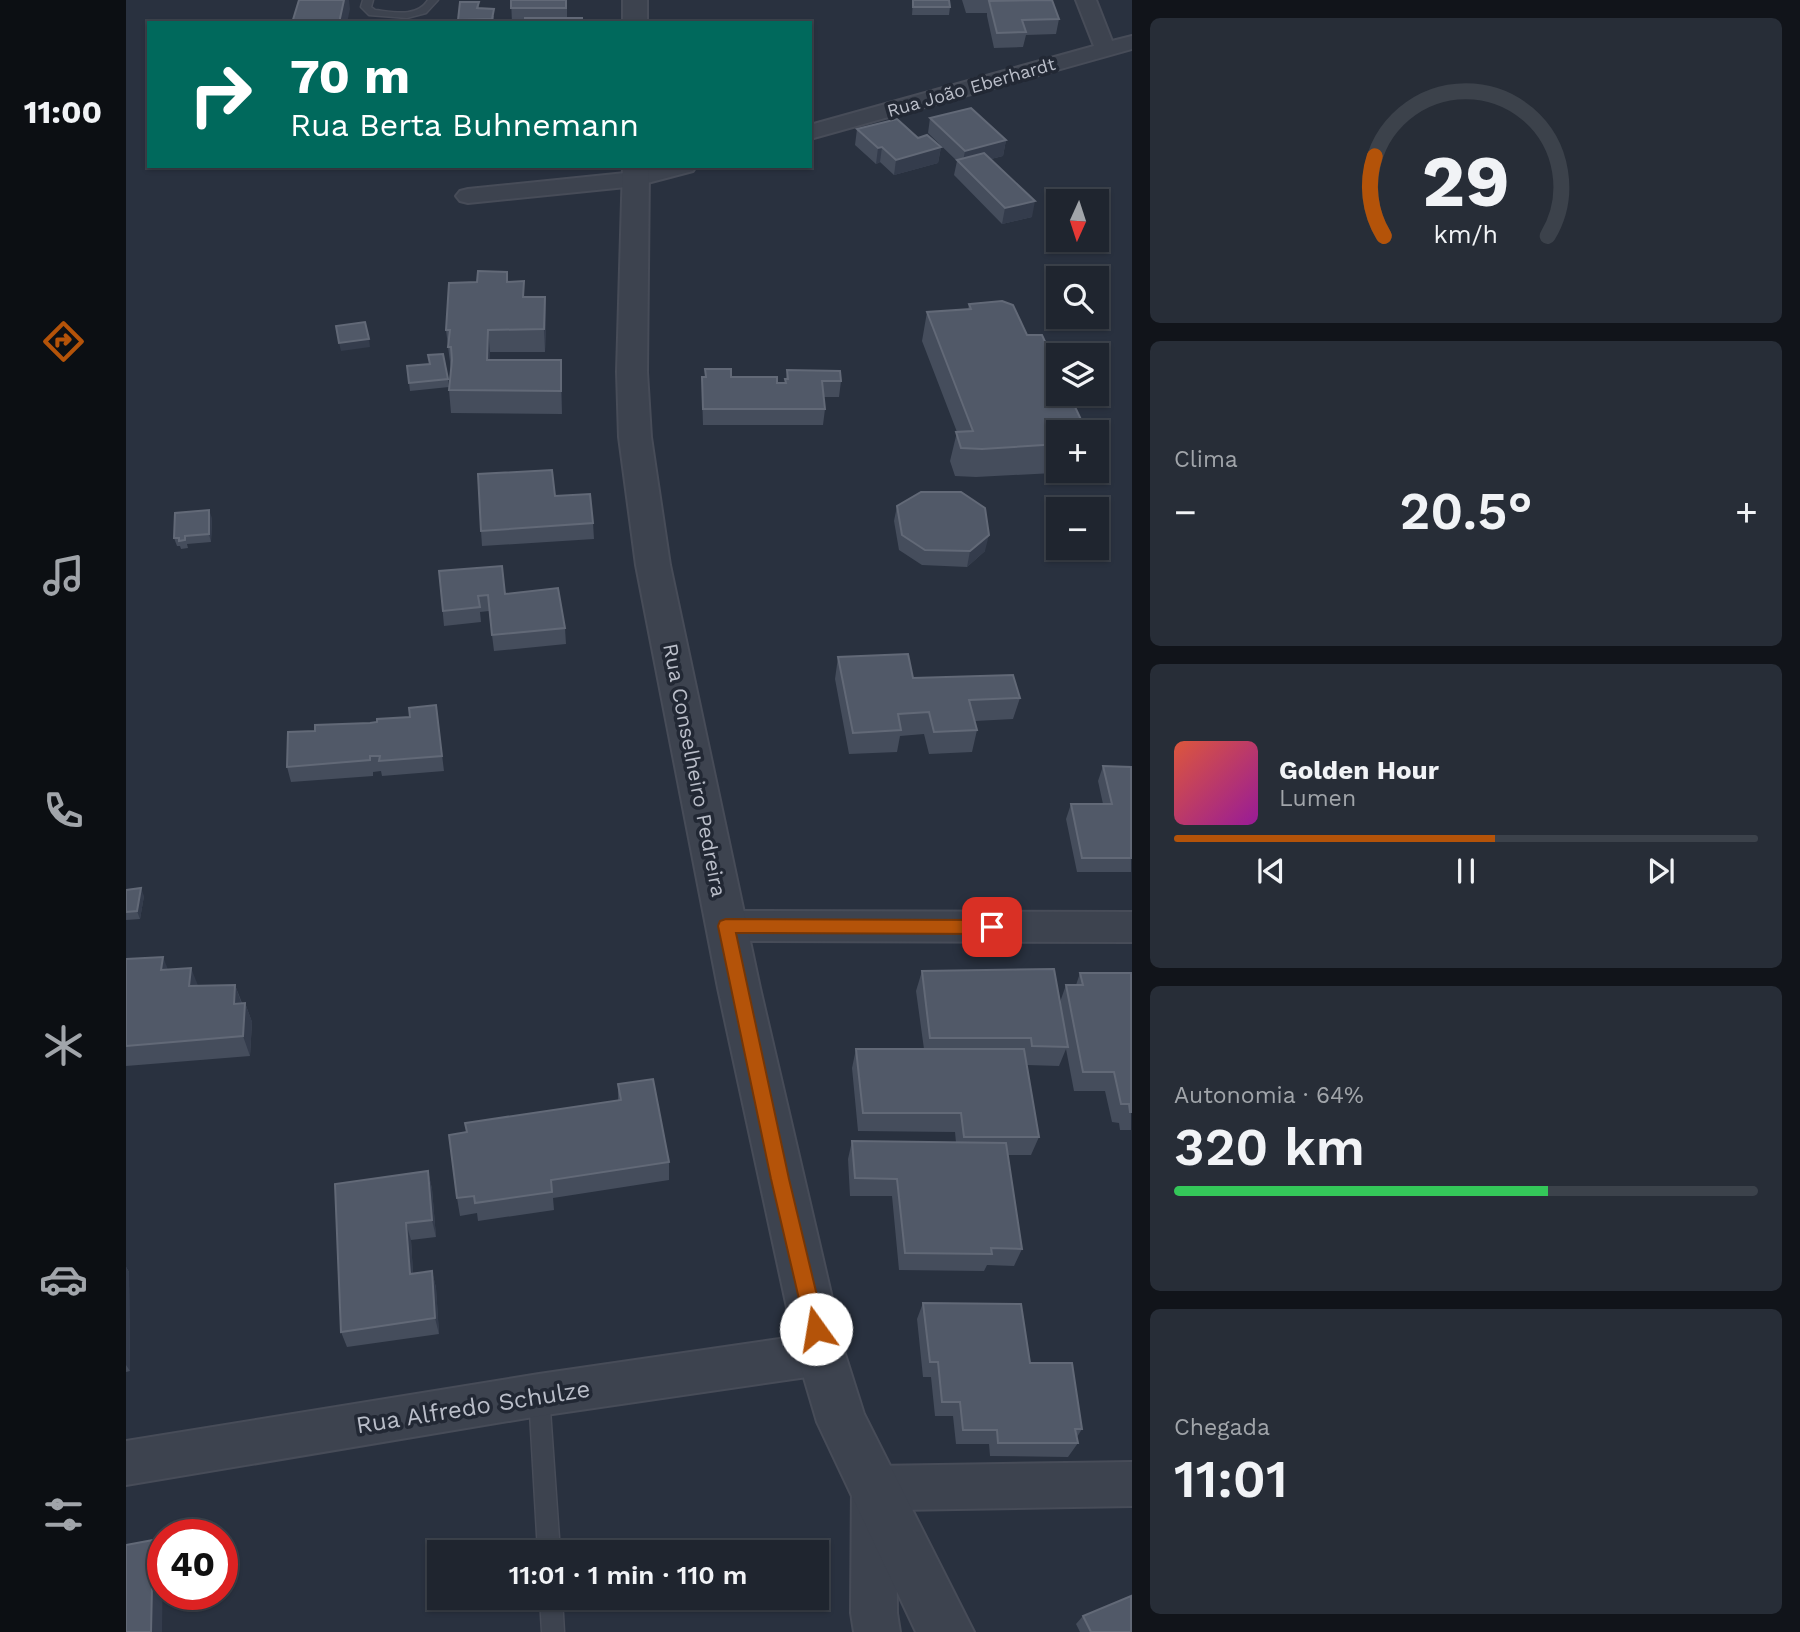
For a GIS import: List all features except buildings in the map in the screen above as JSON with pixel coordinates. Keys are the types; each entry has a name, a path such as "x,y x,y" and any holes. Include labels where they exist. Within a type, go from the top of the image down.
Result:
{"street":[{"path":"635,0 635,21"},
{"path":"1086,0 1105,49"},
{"name":"Rua João Eberhardt","path":"812,131 1132,42"},
{"path":"468,195 671,168"},
{"name":"Rua Conselheiro Pedreira","path":"636,173 632,372 635,437 653,565 726,926 780,1179 821,1354 842,1422 932,1608 947,1632"},
{"path":"726,926 1132,928"},
{"name":"Rua Alfredo Schulze","path":"126,1463 539,1395 821,1354"},
{"path":"877,1632 874,1613 874,1488 1132,1485"}],"lane":[{"path":"368,0 366,7 372,13 403,14 422,14 430,8 433,0"},
{"path":"539,1395 548,1540"},
{"path":"552,1610 553,1632"}],"route":[{"path":"816,1329 780,1179 726,926 992,927"}]}
